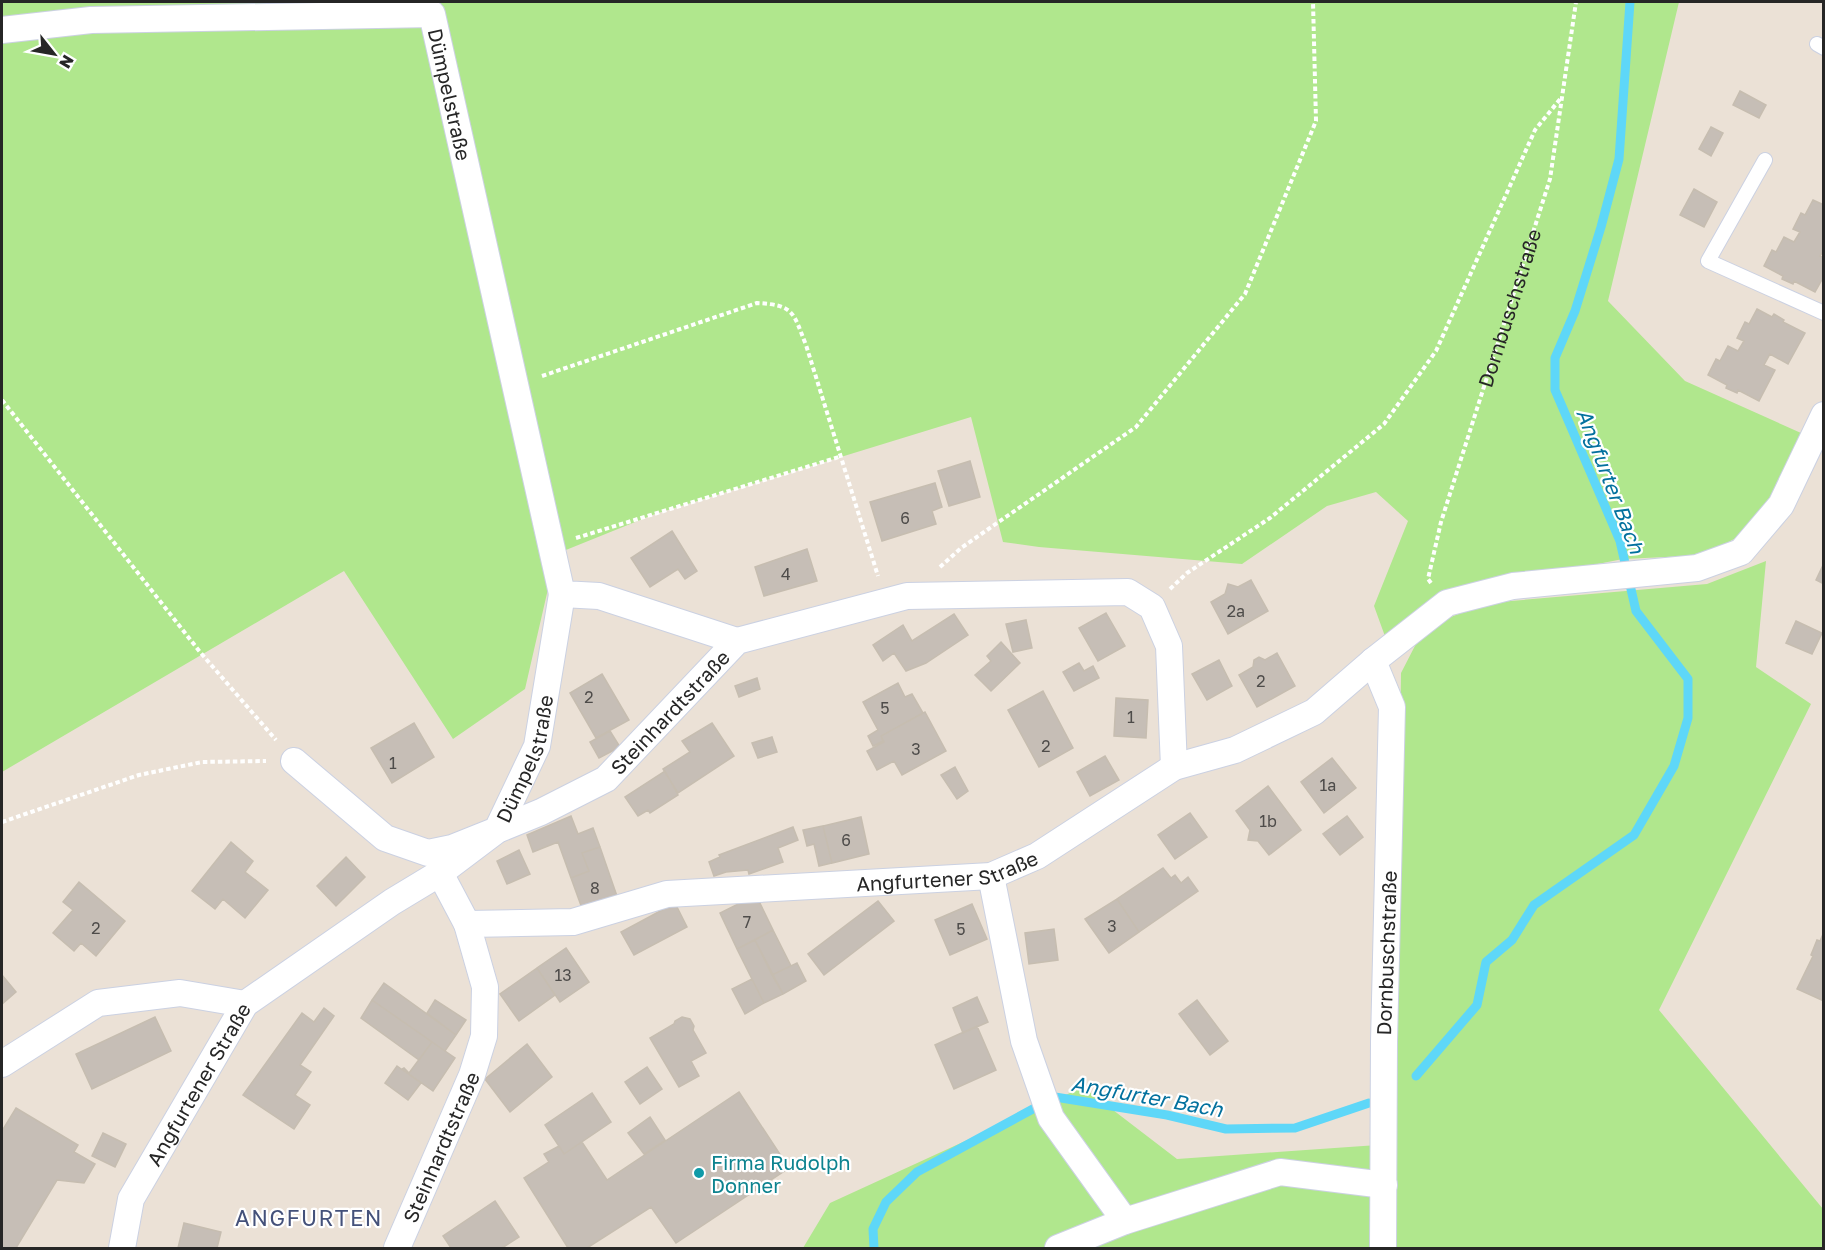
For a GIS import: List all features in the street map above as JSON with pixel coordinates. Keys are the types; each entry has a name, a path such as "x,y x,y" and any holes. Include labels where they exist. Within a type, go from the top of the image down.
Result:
{"street":[{"name":"Dümpelstraße","path":"2,30 91,20 432,14 562,594 537,746 497,830 452,848 428,853 386,838 294,761"},
{"path":"1447,603 1513,586 1696,568 1741,552 1781,505 1824,415"},
{"name":"Steinhardtstraße","path":"397,1248 472,1075 484,1036 485,987 466,924 440,873 497,830 541,812 606,779 737,641 897,599 1128,592 1152,607"},
{"path":"562,594 599,596 737,641"},
{"name":"Angfurtener Straße","path":"466,924 573,922 667,894 992,876 1037,856 1174,767 1235,750 1314,712 1373,661 1447,603"},
{"path":"1152,607 1169,646 1174,767"},
{"name":"Dornbuschstraße","path":"1373,661 1392,707 1384,1042 1383,1248"},
{"name":"Angfurtener Straße","path":"122,1248 131,1199 245,1004 392,902 440,873"},
{"path":"992,876 1024,1041 1051,1118 1125,1221"},
{"path":"2,1064 98,1003 180,993 245,1004"},
{"path":"1058,1248 1125,1221 1280,1173 1384,1185"}],"lane":[{"path":"1765,160 1708,261 1824,313"}],"path":[{"path":"515,385 757,303 779,304 794,314 806,345 839,457 897,599 961,548 1136,427 1245,294 1316,121 1314,2"},
{"name":"Dornbuschstraße","path":"1447,603 1428,579 1441,522 1550,179 1576,2"},
{"path":"1152,607 1187,573 1270,518 1384,424 1436,351 1535,130 1561,98"},
{"path":"2,400 200,651 294,761"},
{"path":"548,536 576,538 839,457"},
{"path":"2,822 139,775 202,762 294,761"}],"green space":[{"path":"2,2 1679,2 1608,301 1685,381 1801,433 1773,505 1741,535 1718,548 1688,556 1623,559 1531,577 1386,639 1374,606 1408,521 1376,492 1327,506 1242,564 1003,542 971,417 655,514 556,554 525,689 453,739 344,571 2,772"},
{"path":"1766,561 1756,667 1811,704 1659,1010 1823,1209 1823,1248 803,1248 830,1203 1083,1087 1177,1159 1392,1144 1397,986 1401,673 1418,640 1448,618 1487,603 1707,584"}],"building":[{"path":"1740,91 1766,105 1759,118 1733,105"},
{"path":"1711,127 1723,133 1711,156 1699,149"},
{"path":"1694,189 1717,202 1704,227 1680,215"},
{"path":"1813,200 1824,205 1824,250 1820,256 1824,257 1824,276 1815,292 1794,281 1793,284 1782,279 1783,276 1764,266 1772,250 1776,252 1784,237 1794,242 1800,232 1793,229 1801,213 1805,215"},
{"path":"1757,309 1772,317 1774,314 1784,320 1783,322 1805,333 1788,364 1770,354 1764,365 1775,370 1759,401 1738,390 1737,393 1726,388 1727,385 1708,375 1716,359 1720,361 1728,346 1738,351 1744,341 1737,338 1745,322 1749,324"},
{"path":"970,461 980,497 949,506 938,471"},
{"path":"935,483 942,507 932,511 936,524 882,541 870,502"},
{"path":"672,531 697,571 685,579 678,569 650,587 631,558"},
{"path":"807,549 817,581 764,596 755,567"},
{"path":"1824,563 1824,584 1816,580"},
{"path":"1251,580 1268,611 1228,634 1211,602 1225,594 1228,584 1238,587"},
{"path":"1106,613 1125,646 1098,661 1079,628"},
{"path":"954,614 968,635 926,663 906,671 894,653 883,661 873,645 903,625 912,641"},
{"path":"1026,620 1032,648 1013,652 1006,624"},
{"path":"1796,621 1822,633 1812,654 1786,643"},
{"path":"1001,642 1020,663 991,691 975,675 991,661 987,656"},
{"path":"1277,653 1295,686 1257,707 1239,675 1253,667 1254,660 1259,657 1265,660"},
{"path":"1219,660 1232,686 1207,700 1192,674"},
{"path":"1079,663 1084,671 1093,666 1099,678 1074,691 1063,672"},
{"path":"602,674 629,720 596,738 570,693"},
{"path":"757,678 760,689 739,697 735,686"},
{"path":"898,683 905,697 912,694 923,713 881,736 883,741 873,746 868,736 878,730 863,702"},
{"path":"1043,691 1073,748 1039,767 1008,710"},
{"path":"1116,698 1148,700 1146,738 1114,736"},
{"path":"925,712 946,751 902,775 894,761 877,770 867,751 884,742 881,736"},
{"path":"414,723 434,757 392,783 371,748"},
{"path":"712,723 734,756 678,793 663,769 690,752 682,741"},
{"path":"610,731 620,747 599,758 590,742"},
{"path":"772,737 777,752 758,758 752,743"},
{"path":"1105,756 1119,780 1090,796 1077,772"},
{"path":"1332,758 1356,788 1324,813 1301,782"},
{"path":"955,767 968,791 957,799 941,775"},
{"path":"665,771 678,795 650,813 648,810 638,816 625,797"},
{"path":"1268,786 1301,830 1269,855 1258,841 1248,840 1250,830 1236,811"},
{"path":"1190,813 1207,837 1175,859 1158,835"},
{"path":"571,816 578,834 593,828 600,847 582,853 589,871 571,878 558,842 533,852 527,835"},
{"path":"1347,816 1363,837 1340,855 1323,834"},
{"path":"861,817 869,854 832,863 823,826"},
{"path":"823,826 832,863 819,866 814,844 807,846 803,830"},
{"path":"793,827 798,840 778,848 783,862 749,874 748,870 726,872 714,876 709,862 720,857 719,855"},
{"path":"231,842 253,861 245,872 268,890 245,918 223,899 215,909 192,891"},
{"path":"600,847 618,899 583,911 571,878 589,871 582,853"},
{"path":"519,850 530,874 507,884 497,861"},
{"path":"346,857 365,877 336,906 317,886"},
{"path":"1163,868 1171,878 1175,875 1181,883 1188,877 1198,891 1139,932 1117,899"},
{"path":"79,882 125,921 96,956 81,943 74,951 53,933 73,910 63,902"},
{"path":"756,895 773,930 737,949 720,913"},
{"path":"1117,899 1139,932 1109,953 1085,919"},
{"path":"878,901 894,921 824,975 808,954"},
{"path":"675,903 687,927 634,955 621,932"},
{"path":"972,904 987,939 950,955 935,920"},
{"path":"1054,929 1058,960 1029,964 1025,933"},
{"path":"773,930 791,966 772,975 755,940"},
{"path":"1824,932 1824,1001 1797,989 1813,956 1811,955 1817,940 1820,941"},
{"path":"755,940 783,994 764,1003 737,949"},
{"path":"566,948 589,982 560,1002 537,968"},
{"path":"797,963 806,981 783,994 772,975"},
{"path":"537,968 555,995 519,1021 500,994"},
{"path":"2,975 16,992 2,1004"},
{"path":"752,979 764,1003 745,1014 732,989"},
{"path":"384,983 456,1035 445,1051 372,1000"},
{"path":"977,997 988,1022 963,1033 953,1008"},
{"path":"372,1000 432,1042 419,1060 361,1018"},
{"path":"435,1000 466,1020 456,1035 427,1013"},
{"path":"1197,1000 1228,1041 1210,1055 1179,1014"},
{"path":"324,1008 334,1016 300,1065 311,1072 295,1095 310,1105 294,1129 243,1095 302,1013 314,1022"},
{"path":"155,1017 171,1051 92,1089 76,1054"},
{"path":"682,1017 690,1019 694,1026 693,1030 706,1053 691,1061 699,1076 679,1087 650,1038"},
{"path":"977,1026 996,1070 954,1089 935,1045"},
{"path":"432,1042 455,1058 433,1091 402,1069 404,1068 409,1073"},
{"path":"527,1044 552,1077 510,1112 485,1079"},
{"path":"397,1066 421,1083 408,1100 385,1083"},
{"path":"647,1067 662,1089 640,1104 625,1082"},
{"name":"Firma Rudolph Donner","path":"739,1092 789,1168 676,1243 651,1207 587,1248 568,1248 524,1178 549,1162 544,1154 559,1146 564,1154 582,1142 607,1180"},
{"path":"592,1093 611,1122 564,1154 545,1125"},
{"path":"16,1108 78,1145 74,1152 95,1164 84,1183 57,1180 16,1248 2,1248 2,1131"},
{"path":"650,1117 665,1140 644,1154 628,1133"},
{"path":"103,1133 126,1144 115,1167 92,1156"},
{"path":"495,1201 519,1237 502,1248 451,1248 443,1236"},
{"path":"184,1223 221,1232 217,1248 178,1248"}],"waterway":[{"name":"Angfurter Bach","path":"1416,1076 1477,1005 1486,962 1512,940 1534,905 1634,835 1674,766 1688,718 1688,679 1636,611 1620,541 1555,390 1555,358 1575,311 1619,159 1630,2"},
{"name":"Angfurter Bach","path":"874,1248 873,1229 886,1202 917,1172 1055,1097 1167,1115 1226,1129 1295,1128 1369,1103"}],"place":[{"name":"Firma Rudolph Donner","path":"699,1173"}],"district":[{"name":"ANGFURTEN","path":"309,1217"}]}
